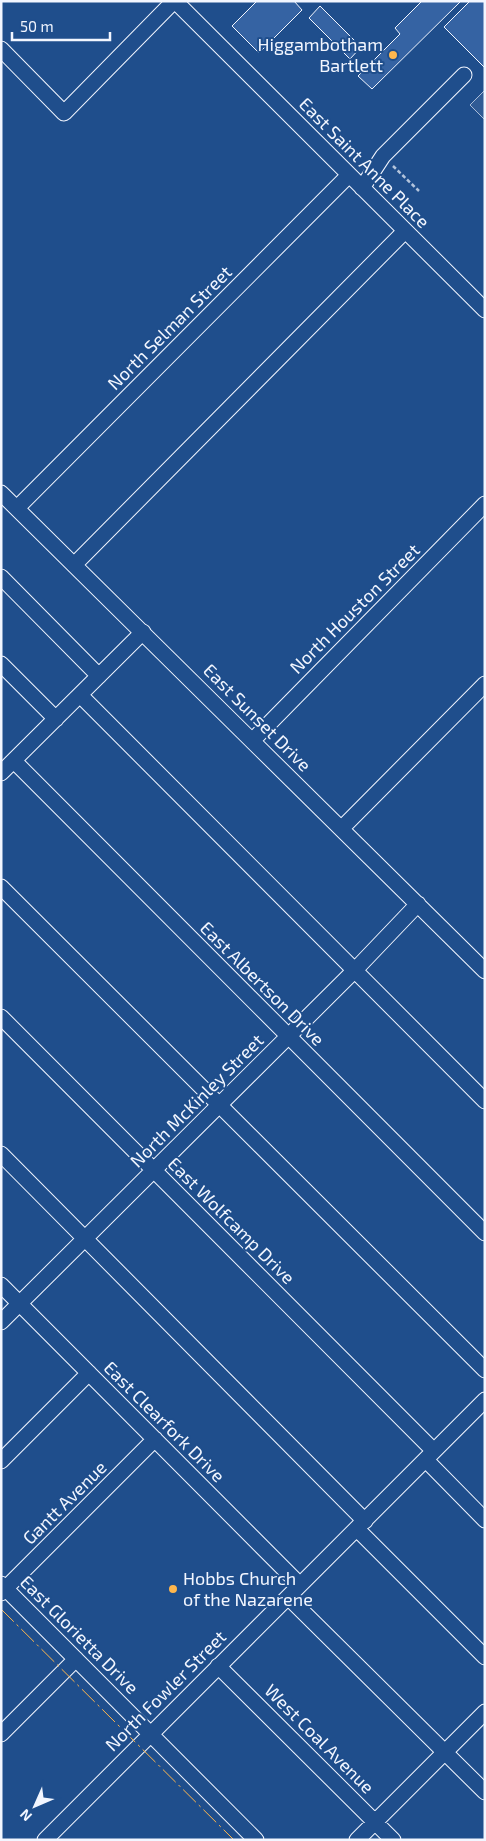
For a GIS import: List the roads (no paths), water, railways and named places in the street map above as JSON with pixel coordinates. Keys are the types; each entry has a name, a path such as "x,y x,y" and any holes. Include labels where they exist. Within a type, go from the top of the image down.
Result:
{"street":[{"path":"1,49 64,113 174,1"},
{"name":"East Saint Anne Place","path":"174,1 485,310"},
{"path":"362,188 383,156 464,75"},
{"name":"North Selman Street","path":"17,508 349,174"},
{"path":"74,565 405,231"},
{"name":"East Sunset Drive","path":"1,492 418,904 482,963"},
{"name":"North Houston Street","path":"252,740 485,504"},
{"path":"1,577 99,676"},
{"path":"7,763 56,719 143,632"},
{"path":"1,664 56,719"},
{"path":"342,828 485,684"},
{"path":"80,695 485,1101"},
{"name":"East Albertson Drive","path":"7,763 288,1037 485,1233"},
{"path":"1,887 485,1370"},
{"name":"North McKinley Street","path":"1,1322 355,970 418,904"},
{"name":"East Wolfcamp Drive","path":"1,1017 154,1170 430,1456 485,1520"},
{"path":"1,1154 86,1238 485,1657"},
{"name":"East Clearfork Drive","path":"1,1285 300,1585"},
{"path":"1,1461 89,1373"},
{"name":"North Fowler Street","path":"45,1840 485,1400"},
{"name":"Gantt Avenue","path":"3,1589 155,1439"},
{"name":"East Glorietta Drive","path":"3,1589 152,1734 256,1840"},
{"path":"288,1596 485,1792"},
{"path":"1,1734 76,1659"},
{"name":"West Coal Avenue","path":"218,1666 393,1840"},
{"path":"357,1840 485,1712"}],"place":[{"name":"Higgambotham Bartlett","path":"393,55"},
{"name":"Hobbs Church of the Nazarene","path":"173,1589"}]}
